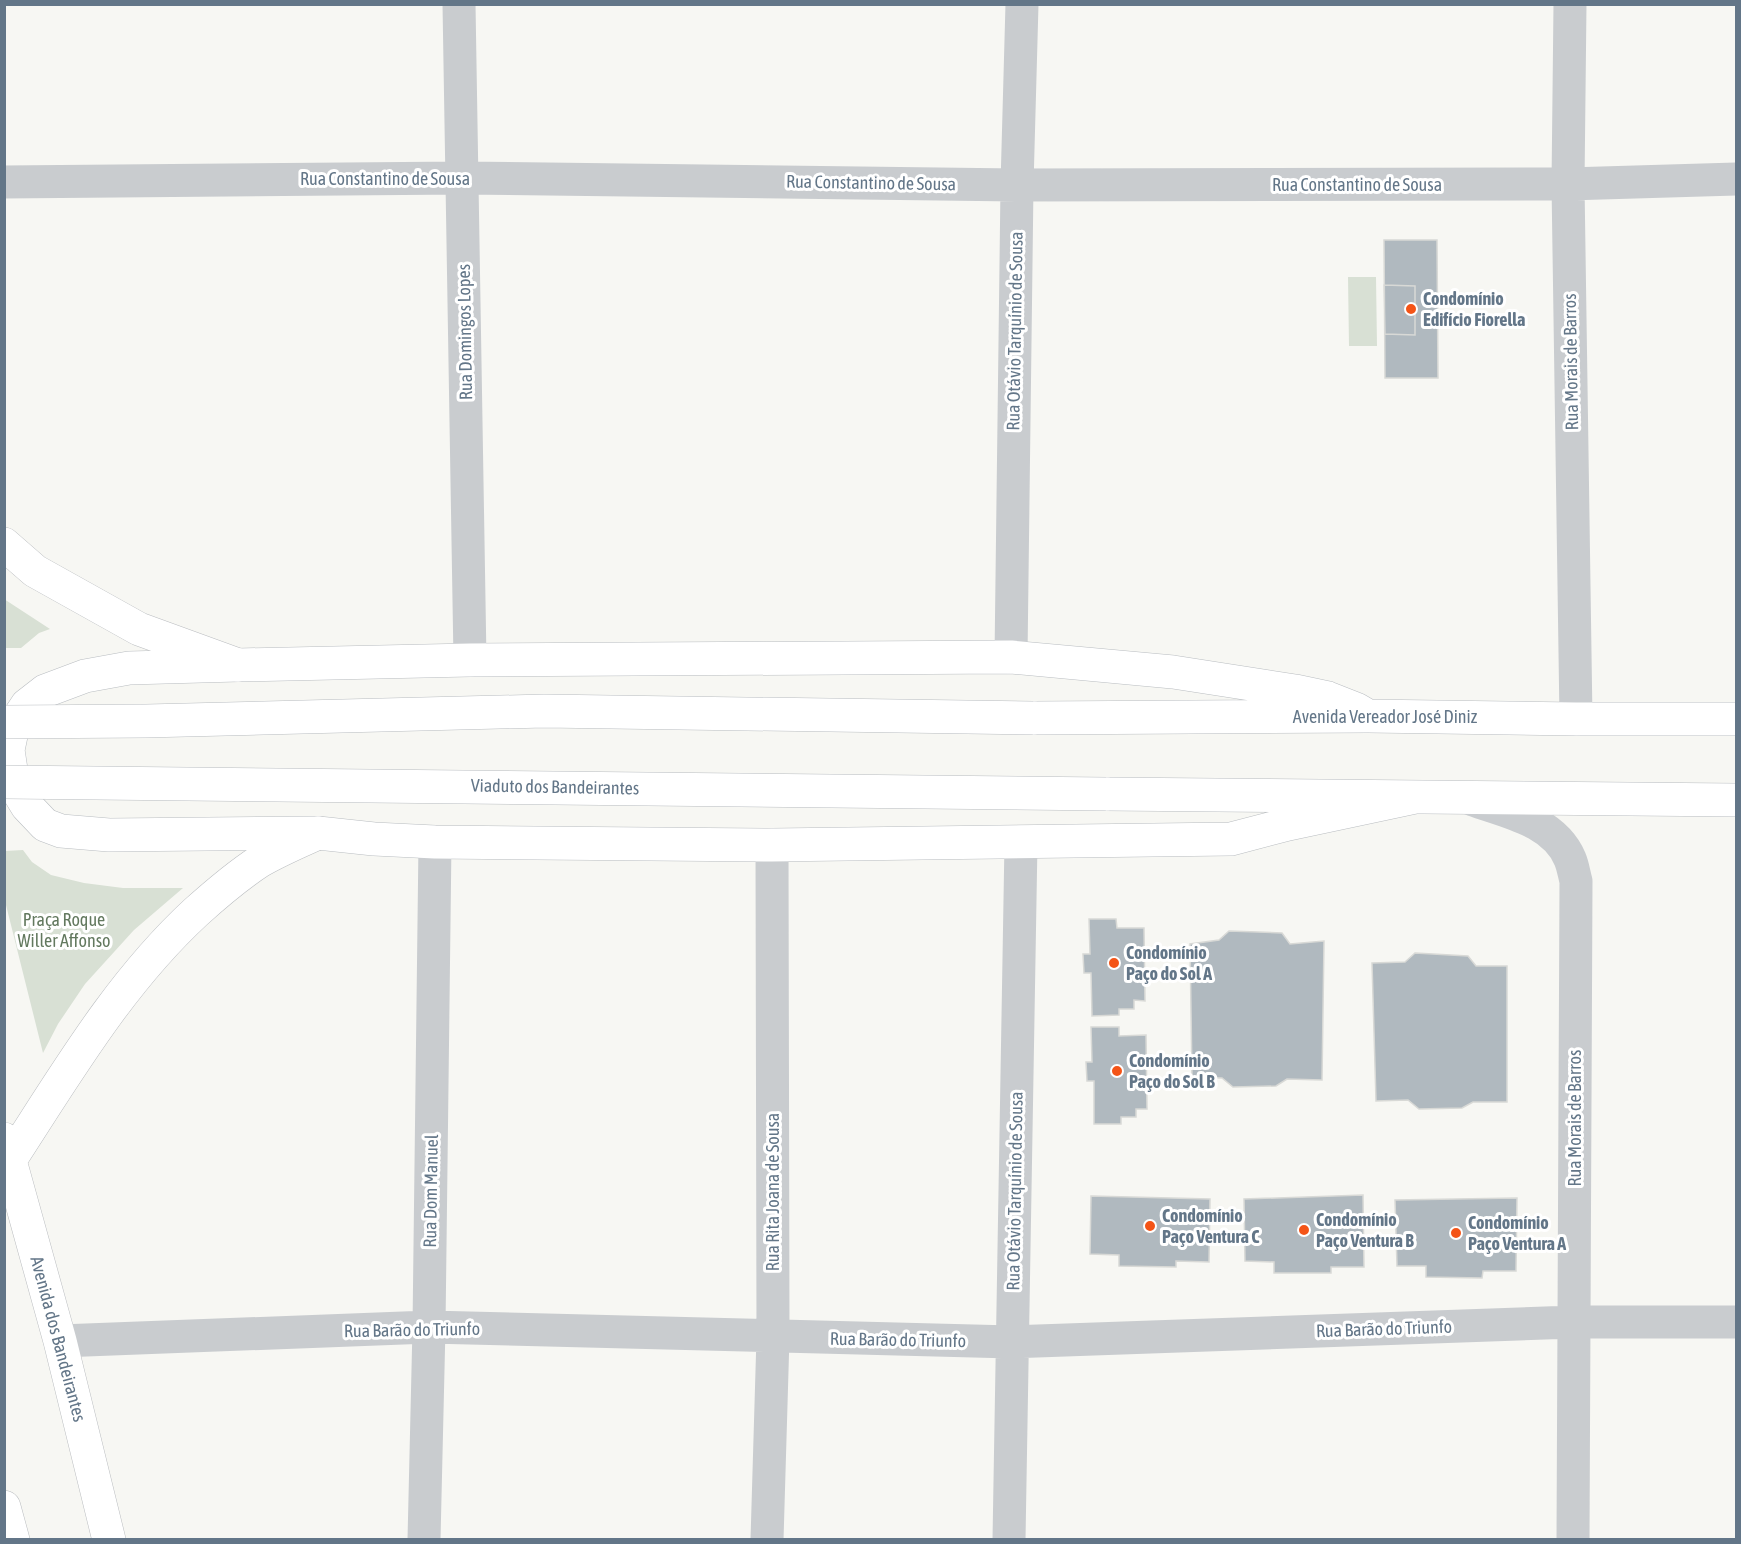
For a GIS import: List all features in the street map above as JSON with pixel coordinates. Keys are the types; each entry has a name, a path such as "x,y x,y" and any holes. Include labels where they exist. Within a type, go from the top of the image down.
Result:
{"main road":[{"path":"4,544 35,571 139,629 238,665"},
{"path":"1368,716 1328,698 1295,691 1173,672 1011,657 470,660 238,665 129,668 85,675 45,692 27,705 13,726 8,750 13,783 27,807 45,825 61,831 109,835 318,833 435,842 772,845 1232,838 1415,797 1737,800"},
{"name":"Avenida Vereador José Diniz","path":"4,722 146,722 544,711 1033,718 1368,716 1737,719"},
{"name":"Viaduto dos Bandeirantes","path":"4,782 1415,797"},
{"path":"7,1149 140,972 176,931 221,889 258,863 318,833"},
{"name":"Avenida dos Bandeirantes","path":"7,1149 60,1341 110,1539"},
{"path":"4,1507 13,1539"}],"street":[{"name":"Rua Domingos Lopes","path":"459,4 470,660"},
{"name":"Rua Otávio Tarquínio de Sousa","path":"1011,657 1017,185 1022,4"},
{"name":"Rua Morais de Barros","path":"1570,4 1568,184 1576,719"},
{"name":"Rua Constantino de Sousa","path":"4,182 462,178 1017,185 1568,184 1737,179"},
{"name":"Rua Morais de Barros","path":"1466,798 1539,824 1555,838 1570,858 1576,881 1573,1539"},
{"name":"Rua Dom Manuel","path":"424,1539 435,842"},
{"name":"Rua Otávio Tarquínio de Sousa","path":"1009,1539 1021,842"},
{"name":"Rua Rita Joana de Sousa","path":"768,1539 773,1336 772,845"},
{"name":"Rua Barão do Triunfo","path":"60,1341 429,1327 1012,1342 1573,1322 1737,1322"}],"green space":[{"path":"1348,277 1376,277 1377,346 1349,346"},
{"path":"4,599 50,629 39,633 21,648 5,648"},
{"name":"Praça Roque Willer Affonso","path":"23,850 32,862 51,875 84,883 123,888 183,888 134,930 85,984 58,1024 43,1053 5,901 5,851"}],"building":[{"name":"Condomínio Edifício Fiorella","path":"1384,240 1437,240 1438,378 1385,378"},
{"path":"1384,285 1415,286 1415,335 1385,334"},
{"name":"Condomínio Paço do Sol A","path":"1089,919 1116,919 1117,928 1144,928 1145,1001 1134,1000 1134,1009 1119,1009 1119,1015 1092,1016 1091,973 1084,973 1083,954 1090,954"},
{"path":"1229,931 1282,933 1290,944 1324,941 1322,1080 1287,1079 1276,1086 1233,1087 1222,1078 1192,1077 1190,944 1219,940"},
{"path":"1415,953 1468,956 1476,966 1507,966 1507,1102 1473,1102 1462,1108 1419,1109 1408,1100 1376,1101 1372,963 1405,962"},
{"name":"Condomínio Paço do Sol B","path":"1091,1027 1119,1027 1119,1036 1146,1035 1147,1109 1136,1109 1136,1117 1121,1117 1121,1124 1094,1124 1094,1081 1087,1081 1086,1062 1092,1062"},
{"name":"Condomínio Paço Ventura B","path":"1363,1195 1364,1267 1331,1267 1331,1273 1274,1273 1274,1262 1245,1261 1244,1199"},
{"name":"Condomínio Paço Ventura C","path":"1091,1196 1210,1199 1209,1262 1176,1261 1176,1267 1119,1266 1119,1255 1090,1254"},
{"name":"Condomínio Paço Ventura A","path":"1517,1198 1516,1271 1483,1271 1482,1278 1426,1277 1426,1266 1397,1266 1395,1200"}],"place":[{"name":"Condomínio Edifício Fiorella","path":"1411,309"},
{"name":"Condomínio Paço do Sol A","path":"1114,963"},
{"name":"Condomínio Paço do Sol B","path":"1117,1071"},
{"name":"Condomínio Paço Ventura C","path":"1150,1226"},
{"name":"Condomínio Paço Ventura B","path":"1304,1230"},
{"name":"Condomínio Paço Ventura A","path":"1456,1233"}]}
